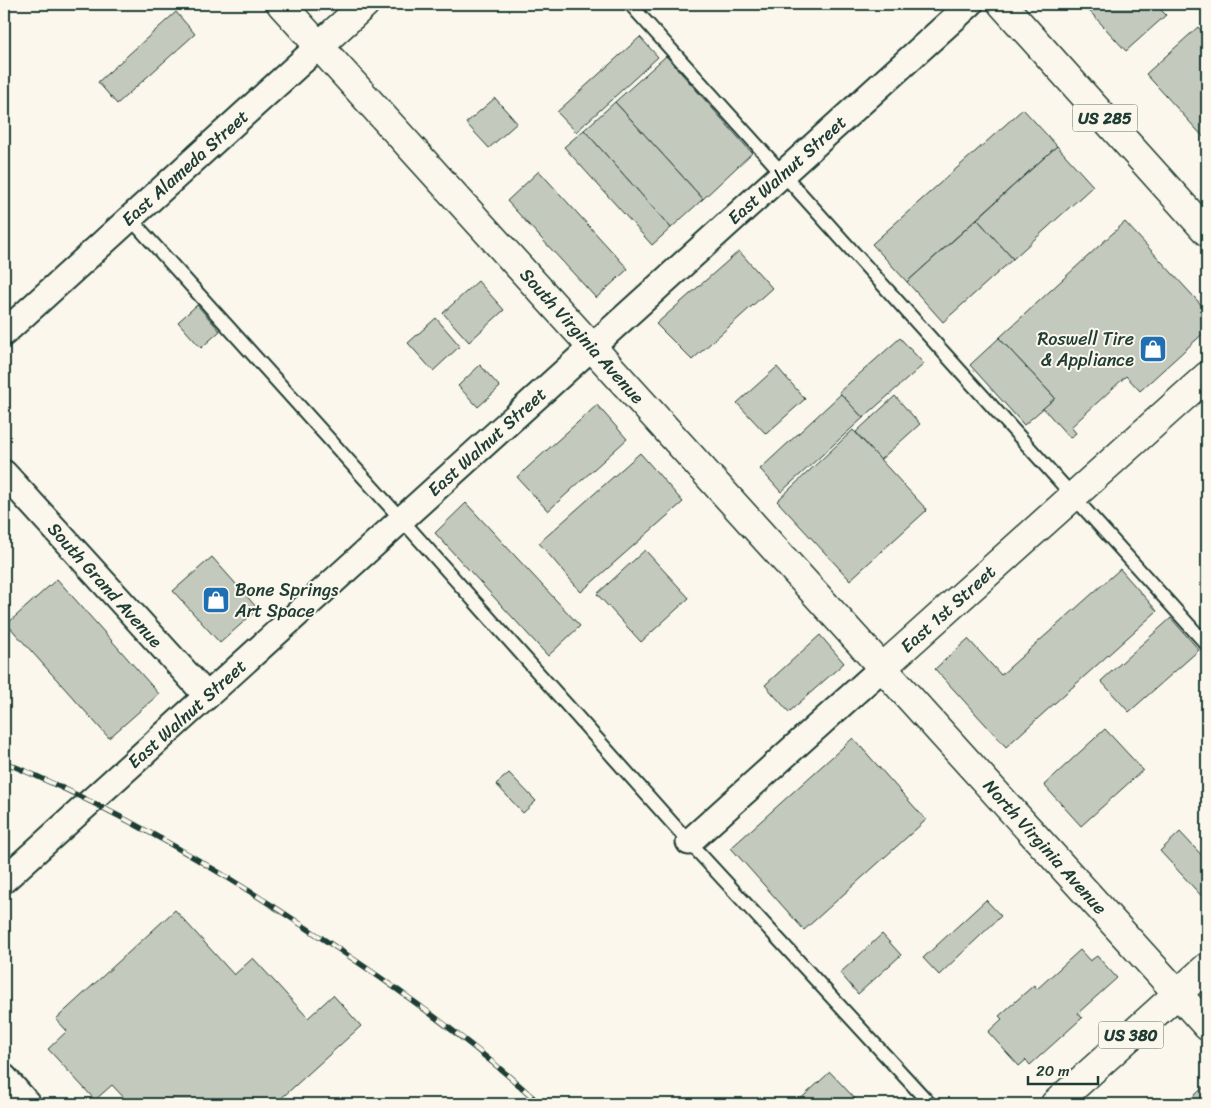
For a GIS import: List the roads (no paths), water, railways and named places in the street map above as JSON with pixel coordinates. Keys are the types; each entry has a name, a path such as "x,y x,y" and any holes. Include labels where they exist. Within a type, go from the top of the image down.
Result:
{"street":[{"name":"South Virginia Avenue","path":"280,4 882,668"},
{"name":"East Alameda Street","path":"4,333 365,4"},
{"name":"East Walnut Street","path":"4,880 970,4"},
{"name":"US 285","path":"1002,4 1207,232"},
{"name":"East 1st Street","path":"689,842 1207,376"},
{"name":"South Grand Avenue","path":"4,473 207,696"},
{"name":"North Virginia Avenue","path":"882,668 1207,1026"},
{"name":"US 380","path":"1055,1104 1207,967"},
{"path":"4,1077 28,1104"}],"lane":[{"path":"630,4 1207,645"},
{"path":"130,218 689,842 930,1104"}],"railway":[{"path":"4,762 123,818 200,861 274,907 371,971 458,1034 540,1104"}],"place":[{"name":"Roswell Tire & Appliance","path":"1153,349"},
{"name":"Bone Springs Art Space","path":"216,600"}]}
